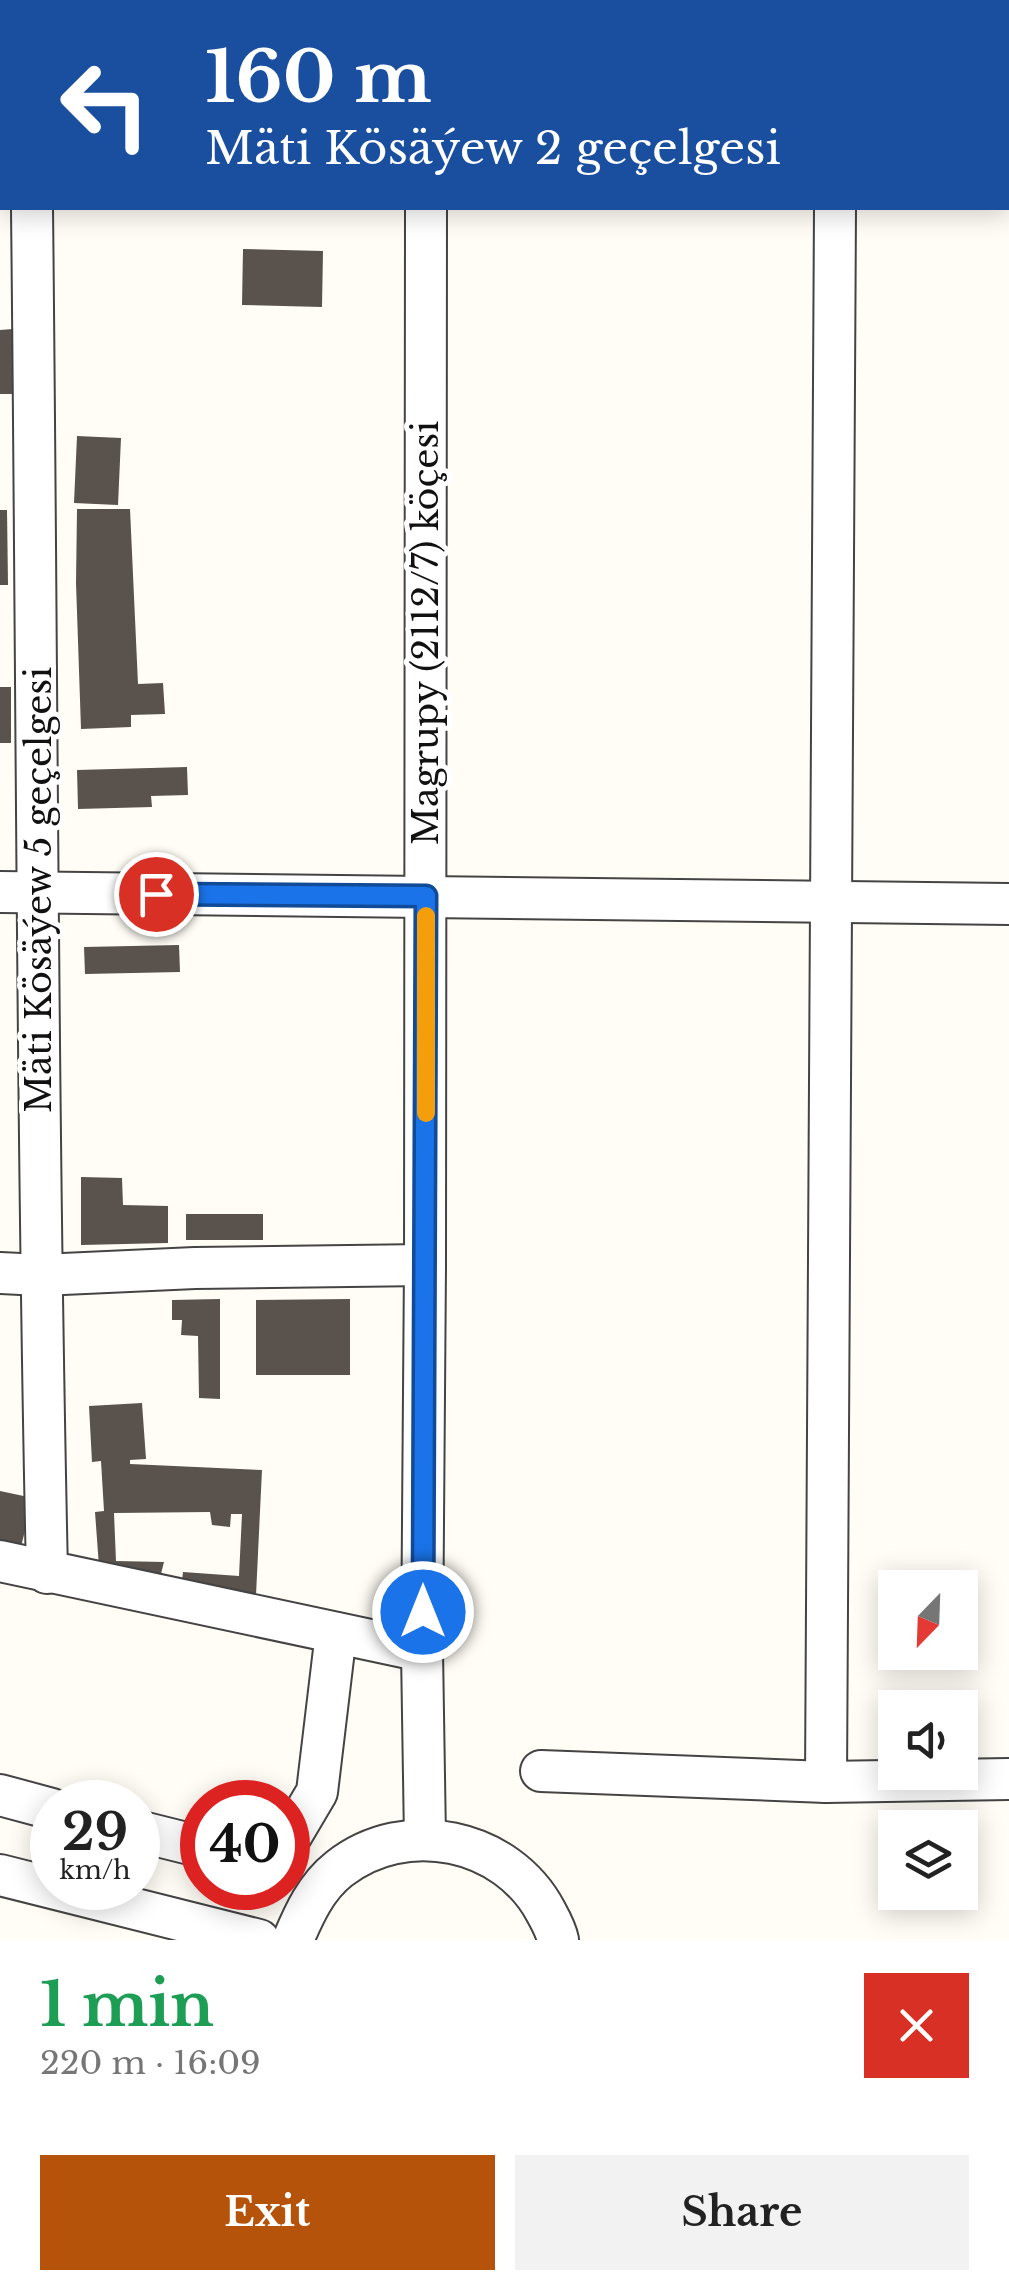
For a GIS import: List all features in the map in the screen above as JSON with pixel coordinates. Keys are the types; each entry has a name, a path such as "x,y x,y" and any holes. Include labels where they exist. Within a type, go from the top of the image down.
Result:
{"street":[{"name":"Mäti Kösäýew 5 geçelgesi","path":"32,210 20,892 40,1275 47,1572"},
{"name":"Magrupy (2112/7) köçesi","path":"425,1838 422,1650 426,210"},
{"path":"826,1782 835,210"},
{"path":"20,892 1009,904"},
{"path":"0,1273 425,1266"},
{"path":"0,1561 422,1650"},
{"path":"310,1804 317,1792 336,1633"},
{"path":"541,1771 826,1782 1009,1779"},
{"path":"0,1796 30,1804"},
{"path":"293,1940 307,1905 338,1869 379,1846 425,1838 468,1845 506,1864 537,1895 558,1940"},
{"path":"0,1875 258,1940"}],"building":[{"path":"243,249 323,251 322,307 242,305"},
{"path":"13,329 12,394 0,394 0,330"},
{"path":"77,436 121,438 118,505 74,503"},
{"path":"77,509 130,509 138,684 163,683 165,714 131,715 131,727 81,729"},
{"path":"0,510 7,510 8,585 0,585"},
{"path":"0,687 11,687 11,743 0,743"},
{"path":"187,767 188,795 151,796 152,807 78,809 77,770"},
{"path":"179,945 180,972 85,974 84,947"},
{"path":"81,1177 122,1178 123,1205 168,1206 168,1243 81,1245"},
{"path":"186,1214 263,1214 263,1240 186,1240"},
{"path":"220,1299 220,1399 199,1398 198,1336 181,1335 182,1320 172,1320 172,1300"},
{"path":"350,1299 350,1375 256,1375 256,1300"},
{"path":"142,1403 146,1459 130,1460 130,1464 262,1470 256,1595 181,1589 183,1572 239,1576 242,1514 231,1514 230,1527 212,1525 210,1512 114,1513 116,1561 164,1562 158,1586 100,1580 95,1512 104,1511 101,1461 92,1462 89,1406"},
{"path":"0,1491 33,1498 19,1555 0,1551"}],"slow traffic":[{"path":"426,916 426,1113"}],"route":[{"path":"156,894 426,896 423,1612"}]}
